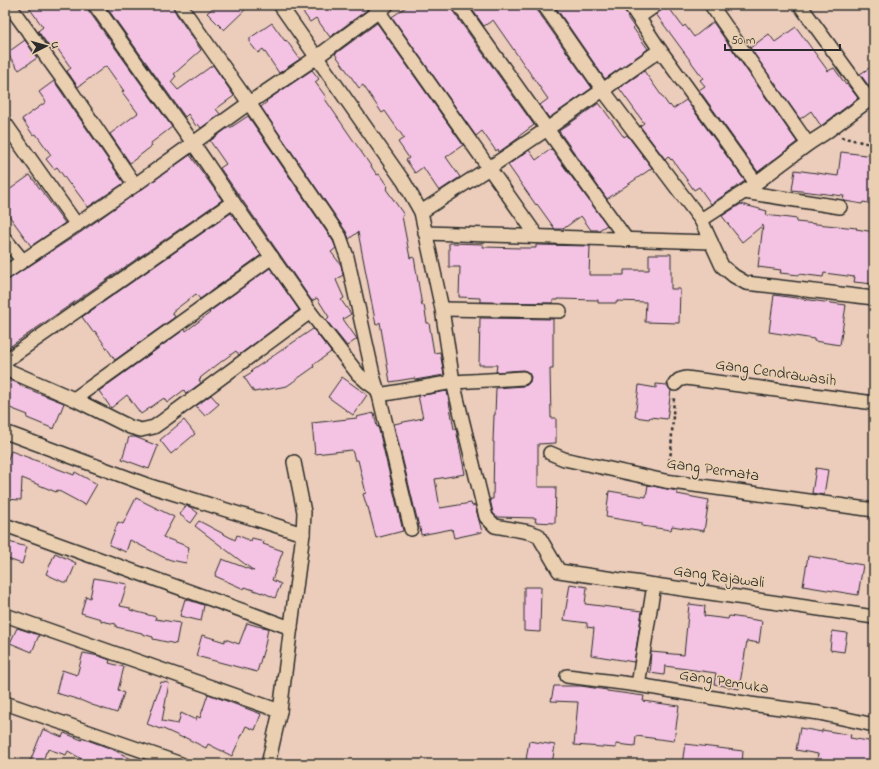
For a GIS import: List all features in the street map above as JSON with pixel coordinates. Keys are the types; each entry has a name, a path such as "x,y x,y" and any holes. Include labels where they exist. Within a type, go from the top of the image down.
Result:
{"street":[{"path":"9,5 136,185"},
{"path":"95,5 310,312 358,374 379,393"},
{"path":"180,5 340,237 347,258 374,379 379,393 411,529"},
{"path":"280,5 404,182 421,212 442,309 453,382"},
{"path":"459,5 627,240"},
{"path":"544,5 603,90 701,220 722,266 734,276 746,283 874,298"},
{"path":"630,5 660,50 756,183"},
{"path":"639,17 656,5"},
{"path":"711,5 808,144"},
{"path":"701,220 744,192 870,100 800,5"},
{"path":"5,273 77,226 249,103 317,57 380,7 537,236"},
{"path":"421,212 547,129 660,50"},
{"path":"5,123 77,226"},
{"path":"744,192 840,208"},
{"path":"5,360 233,202"},
{"path":"425,233 711,242"},
{"path":"5,239 23,261"},
{"path":"74,400 272,257"},
{"path":"442,309 560,311"},
{"path":"5,369 130,427 140,430 149,429 154,427 310,312"},
{"path":"379,393 453,382 523,378"},
{"name":"Gang Cendrawasih","path":"675,384 678,380 686,378 874,403"},
{"name":"Gang Rajawali","path":"453,382 486,517 495,526 538,535 559,571 874,617"},
{"path":"5,432 150,486 303,534"},
{"name":"Gang Permata","path":"550,453 564,459 665,481 874,510"},
{"path":"268,764 280,711 292,628 303,534 304,512 294,462"},
{"path":"5,525 292,628"},
{"path":"638,685 654,585"},
{"path":"5,615 280,711"},
{"name":"Gang Pemuka","path":"567,676 638,685 750,704 820,713 874,725"},
{"path":"5,704 181,764"}],"path":[{"path":"825,133 874,144"},
{"path":"665,481 670,452 675,384"}],"building":[{"path":"27,5 87,5 88,10 172,127 151,143 152,146 130,163 110,134 138,113 122,92 124,91 106,66 78,87 67,71 71,68 55,45 50,48 38,31 43,27"},
{"path":"105,5 172,5 177,15 201,50 174,74 176,76 171,82 178,90 213,65 234,96 216,109 220,114 201,128 198,124 196,126 188,114 185,117"},
{"path":"216,5 250,5 224,30 207,13"},
{"path":"298,5 366,5 367,10 330,37 316,18 310,22"},
{"path":"409,5 451,5 452,10 534,125 499,152 498,149 496,151 482,131 476,136 392,17"},
{"path":"469,5 536,5 537,10 592,88 549,118 540,105 548,99 493,20 484,26"},
{"path":"554,5 622,5 628,16 627,17 634,27 633,28 648,49 605,79"},
{"path":"664,5 667,5 683,27 685,25 694,37 713,22 797,142 758,172 699,90 705,86 700,80 703,78 656,14 663,9"},
{"path":"272,23 300,59 279,73 263,49 258,53 250,43 250,38"},
{"path":"377,23 463,145 446,157 460,177 439,191 423,167 415,173 406,160 409,158 398,142 404,138 385,111 382,113 363,85 359,88 335,54"},
{"path":"796,27 828,71 834,68 846,85 847,84 858,98 821,126 811,111 800,119 750,48 769,34 775,42"},
{"path":"25,40 37,58 19,70 7,53"},
{"path":"874,65 874,91 873,92 860,74"},
{"path":"312,70 319,79 315,82 326,97 325,99 377,175 379,174 388,187 386,189 404,215 402,216 410,258 414,257 422,306 424,305 427,323 429,323 434,353 440,352 444,375 415,380 415,378 390,382 380,322 376,325 358,232 349,239 347,233 261,107 267,102 266,101"},
{"path":"644,71 669,106 670,105 673,109 686,100 745,181 711,204 699,187 694,190 672,159 671,160 668,156 665,159 640,126 644,123 619,88"},
{"path":"54,81 124,183 88,207 57,167 54,169 46,159 51,155 36,134 33,135 22,119 46,102 39,92"},
{"path":"599,103 623,136 624,137 627,135 652,168 607,199 559,131"},
{"path":"248,116 333,241 336,248 331,252 341,265 343,275 336,280 344,298 341,300 351,314 343,319 357,339 347,346 326,320 329,317 317,298 312,301 220,168 226,164 210,141 229,127 230,128"},
{"path":"551,149 607,225 599,230 591,230 581,216 563,229 555,229 508,165 529,150 536,160"},
{"path":"841,152 874,156 874,204 863,202 862,204 845,201 843,200 844,196 792,190 795,170 838,176"},
{"path":"190,155 222,200 5,350 5,282 81,232"},
{"path":"30,175 65,223 31,246 5,210 5,193"},
{"path":"741,204 767,211 766,215 797,219 796,222 857,228 856,229 874,232 873,284 854,282 855,277 824,273 823,277 799,275 780,273 781,270 758,267 763,225 742,242 722,216"},
{"path":"231,213 261,255 200,299 196,294 172,312 175,317 115,360 95,331 93,332 82,317"},
{"path":"449,243 483,244 483,247 521,248 536,248 536,245 590,246 589,275 624,275 624,270 649,270 649,254 671,254 671,289 680,289 679,323 645,322 646,302 617,301 617,303 598,303 598,300 558,299 553,300 553,303 480,302 480,298 459,297 460,267 449,267"},
{"path":"270,268 299,310 239,355 236,351 226,358 200,378 201,379 199,380 201,383 186,394 184,390 167,403 164,398 141,414 127,395 111,408 99,391 185,329 186,331 210,313 209,312"},
{"path":"774,295 846,305 840,345 814,341 814,339 769,332"},
{"path":"480,318 553,319 553,369 550,369 551,418 556,418 556,443 538,444 538,487 556,487 555,523 535,522 536,518 497,517 493,513 490,499 493,499 493,442 496,388 524,386 530,382 531,377 529,373 523,370 496,372 497,365 479,365"},
{"path":"313,329 331,352 313,365 314,367 287,386 254,392 244,377"},
{"path":"342,377 367,395 353,415 328,397"},
{"path":"5,378 20,384 20,386 64,403 54,429 27,418 28,415 5,406"},
{"path":"656,384 667,385 671,390 667,419 635,417 639,385 656,388"},
{"path":"447,391 454,429 456,429 465,474 435,479 440,508 471,503 472,506 475,505 482,532 454,538 452,529 421,535 394,424 423,418 418,396"},
{"path":"211,395 219,404 205,416 196,406"},
{"path":"374,413 403,531 376,538 363,494 366,493 358,460 355,460 352,450 315,454 312,423 357,418 356,417"},
{"path":"184,420 195,434 171,454 160,440"},
{"path":"129,437 135,437 158,446 149,469 122,459"},
{"path":"11,451 74,475 75,472 97,484 85,505 57,490 56,492 22,478 21,500 5,499 7,470 5,470 5,468"},
{"path":"816,468 828,470 824,495 812,493"},
{"path":"648,485 677,491 677,494 709,500 704,531 672,526 671,530 642,526 642,523 606,517 609,491 646,497"},
{"path":"136,498 174,517 163,537 189,547 186,563 163,557 130,540 126,552 109,545 118,522 123,524"},
{"path":"186,506 198,513 191,523 179,514"},
{"path":"199,521 235,540 237,535 251,541 252,538 264,541 263,544 283,551 272,580 281,584 275,598 245,587 244,589 215,576 222,559 254,571 195,526"},
{"path":"5,541 27,547 22,564 5,558"},
{"path":"55,553 76,563 68,582 63,582 46,574"},
{"path":"808,556 863,565 858,595 803,586"},
{"path":"94,578 127,584 120,606 156,617 155,619 180,623 176,644 153,639 153,637 142,633 116,627 116,624 101,621 101,619 81,613 86,596 90,598"},
{"path":"570,584 587,587 585,604 642,611 634,662 591,655 594,628 587,627 587,623 564,620"},
{"path":"524,587 541,587 540,632 524,631"},
{"path":"185,599 204,605 201,621 180,616"},
{"path":"689,604 705,606 704,616 728,619 729,616 762,621 759,643 747,641 739,689 714,684 716,673 665,666 664,675 650,673 651,652 684,655"},
{"path":"247,623 268,628 265,645 257,672 196,656 202,635 225,642 225,639 239,644"},
{"path":"17,628 39,635 32,652 10,643"},
{"path":"832,631 847,633 844,652 830,650"},
{"path":"83,653 99,656 110,660 109,663 124,667 118,690 124,693 117,713 56,693 62,670 77,675"},
{"path":"161,682 169,683 162,721 178,724 181,713 196,720 197,716 200,718 208,694 261,714 255,730 246,726 232,756 208,744 206,748 184,737 183,738 161,728 160,729 147,724"},
{"path":"554,686 581,686 607,690 644,696 643,701 679,706 674,741 636,736 635,746 616,744 616,748 574,745 578,702 551,701"},
{"path":"800,728 851,735 850,738 874,742 872,764 816,764 818,754 796,750"},
{"path":"43,729 62,737 64,733 82,740 82,738 112,749 141,764 90,764 68,751 66,755 48,749 42,764 29,764"},
{"path":"529,741 555,745 552,764 526,760"},
{"path":"685,744 743,751 742,764 682,764"}]}
